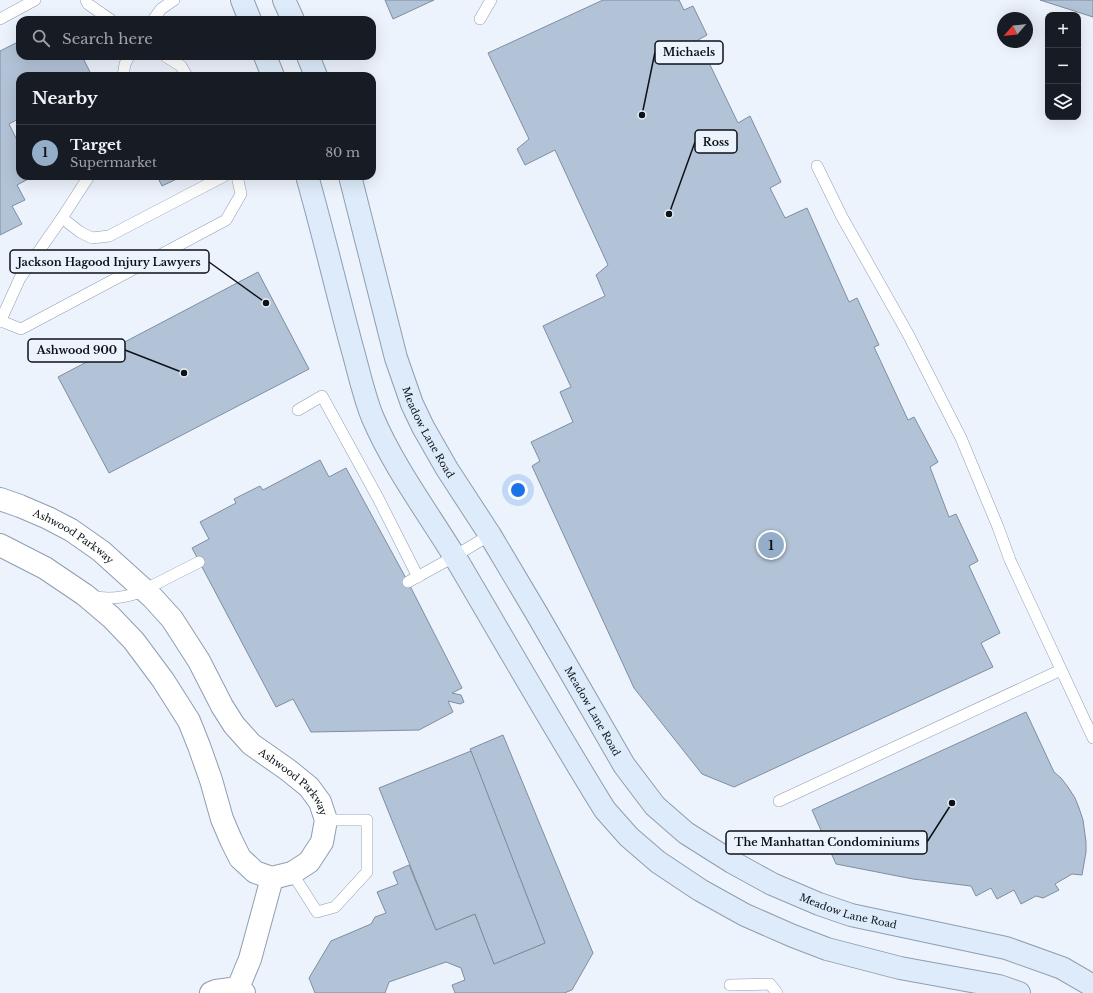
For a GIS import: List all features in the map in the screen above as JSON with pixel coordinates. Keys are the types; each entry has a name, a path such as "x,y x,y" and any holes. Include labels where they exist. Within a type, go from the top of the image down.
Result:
{"street":[{"path":"242,0 248,16"},
{"path":"284,0 291,16"},
{"path":"266,60 271,72"},
{"path":"310,60 314,72"},
{"path":"308,180 371,413 381,436 416,497 455,556 605,810 629,837 658,862 700,890 745,915 827,949 900,968 999,986 1019,993"},
{"name":"Meadow Lane Road","path":"351,180 396,358 412,404 423,427 447,469 490,535 624,765 655,806 686,833 732,862 772,884 819,904 852,915 1006,948 1062,968 1093,986"},
{"name":"Ashwood Parkway","path":"0,499 48,518 71,530 101,551 144,590 172,619 187,641 234,725 251,744 309,786 320,802 326,820 322,842 308,862 282,875"},
{"path":"0,545 45,568 85,595 111,617 134,641 163,680 189,722 211,780 222,819 240,858 255,872 282,875 250,959 241,991 216,991 211,993"}],"lane":[{"path":"0,19 35,0"},
{"path":"86,0 88,4 105,16"},
{"path":"156,16 161,9 174,0"},
{"path":"480,19 491,0"},
{"path":"124,72 127,60"},
{"path":"171,60 181,66 184,72"},
{"path":"816,166 850,231 908,334 957,432 995,520 1010,560 1093,738"},
{"path":"87,180 20,278 0,322 21,328 226,220 241,194 238,180"},
{"path":"62,218 80,232 92,238 109,236 216,180"},
{"path":"298,410 322,396 378,498 418,577"},
{"path":"408,582 490,535"},
{"path":"85,595 101,598 121,598 144,590 199,562"},
{"path":"779,801 1061,670"},
{"path":"282,875 317,912 335,907 367,872 367,820 326,820"},
{"path":"730,985 770,984 777,993"}],"building":[{"path":"385,0 434,0 393,19"},
{"path":"603,0 679,0 684,10 693,6 707,35 698,40 738,123 750,116 781,182 770,188 785,218 807,208 849,302 857,298 879,345 874,347 908,420 914,417 938,462 930,467 949,517 956,514 978,561 969,566 1000,633 981,643 993,667 734,787 702,774 634,688 532,466 540,461 531,442 573,422 560,392 571,387 543,326 605,296 596,275 608,265 555,150 525,165 517,149 529,139 488,53"},
{"path":"1040,0 1093,0 1093,17"},
{"path":"16,43 16,60 84,60 90,72 16,72 16,120 9,124 16,138 16,180 26,180 17,185 25,200 12,206 22,224 0,235 0,51"},
{"path":"159,180 175,180 162,186"},
{"path":"258,272 309,369 109,473 58,377"},
{"path":"320,460 329,477 346,468 408,582 462,688 452,693 461,695 464,702 460,704 448,701 453,712 419,730 311,732 293,699 276,707 192,548 209,539 200,522 236,503 234,499 260,486 263,490"},
{"path":"1026,712 1054,772 1068,787 1079,808 1083,820 1086,842 1086,852 1082,875 1072,874 1055,884 1059,890 1043,898 1036,896 1021,904 1014,890 997,899 991,888 976,896 971,886 913,879 836,864 812,810"},
{"path":"503,735 593,953 572,990 564,993 455,993 452,985 465,980 461,968 446,962 389,982 385,993 315,993 309,978 331,941 371,924 375,917 386,913 377,892 398,884 393,872 409,865 436,930 475,914 494,964 545,943 470,749"},
{"path":"471,751 545,943 494,964 475,914 436,930 379,788"}],"place":[{"name":"Michaels","path":"642,115"},
{"name":"Ross","path":"669,214"},
{"name":"Jackson Hagood Injury Lawyers","path":"266,303"},
{"name":"Ashwood 900","path":"184,373"},
{"name":"Target","path":"771,545"},
{"name":"The Manhattan Condominiums","path":"952,803"}]}
